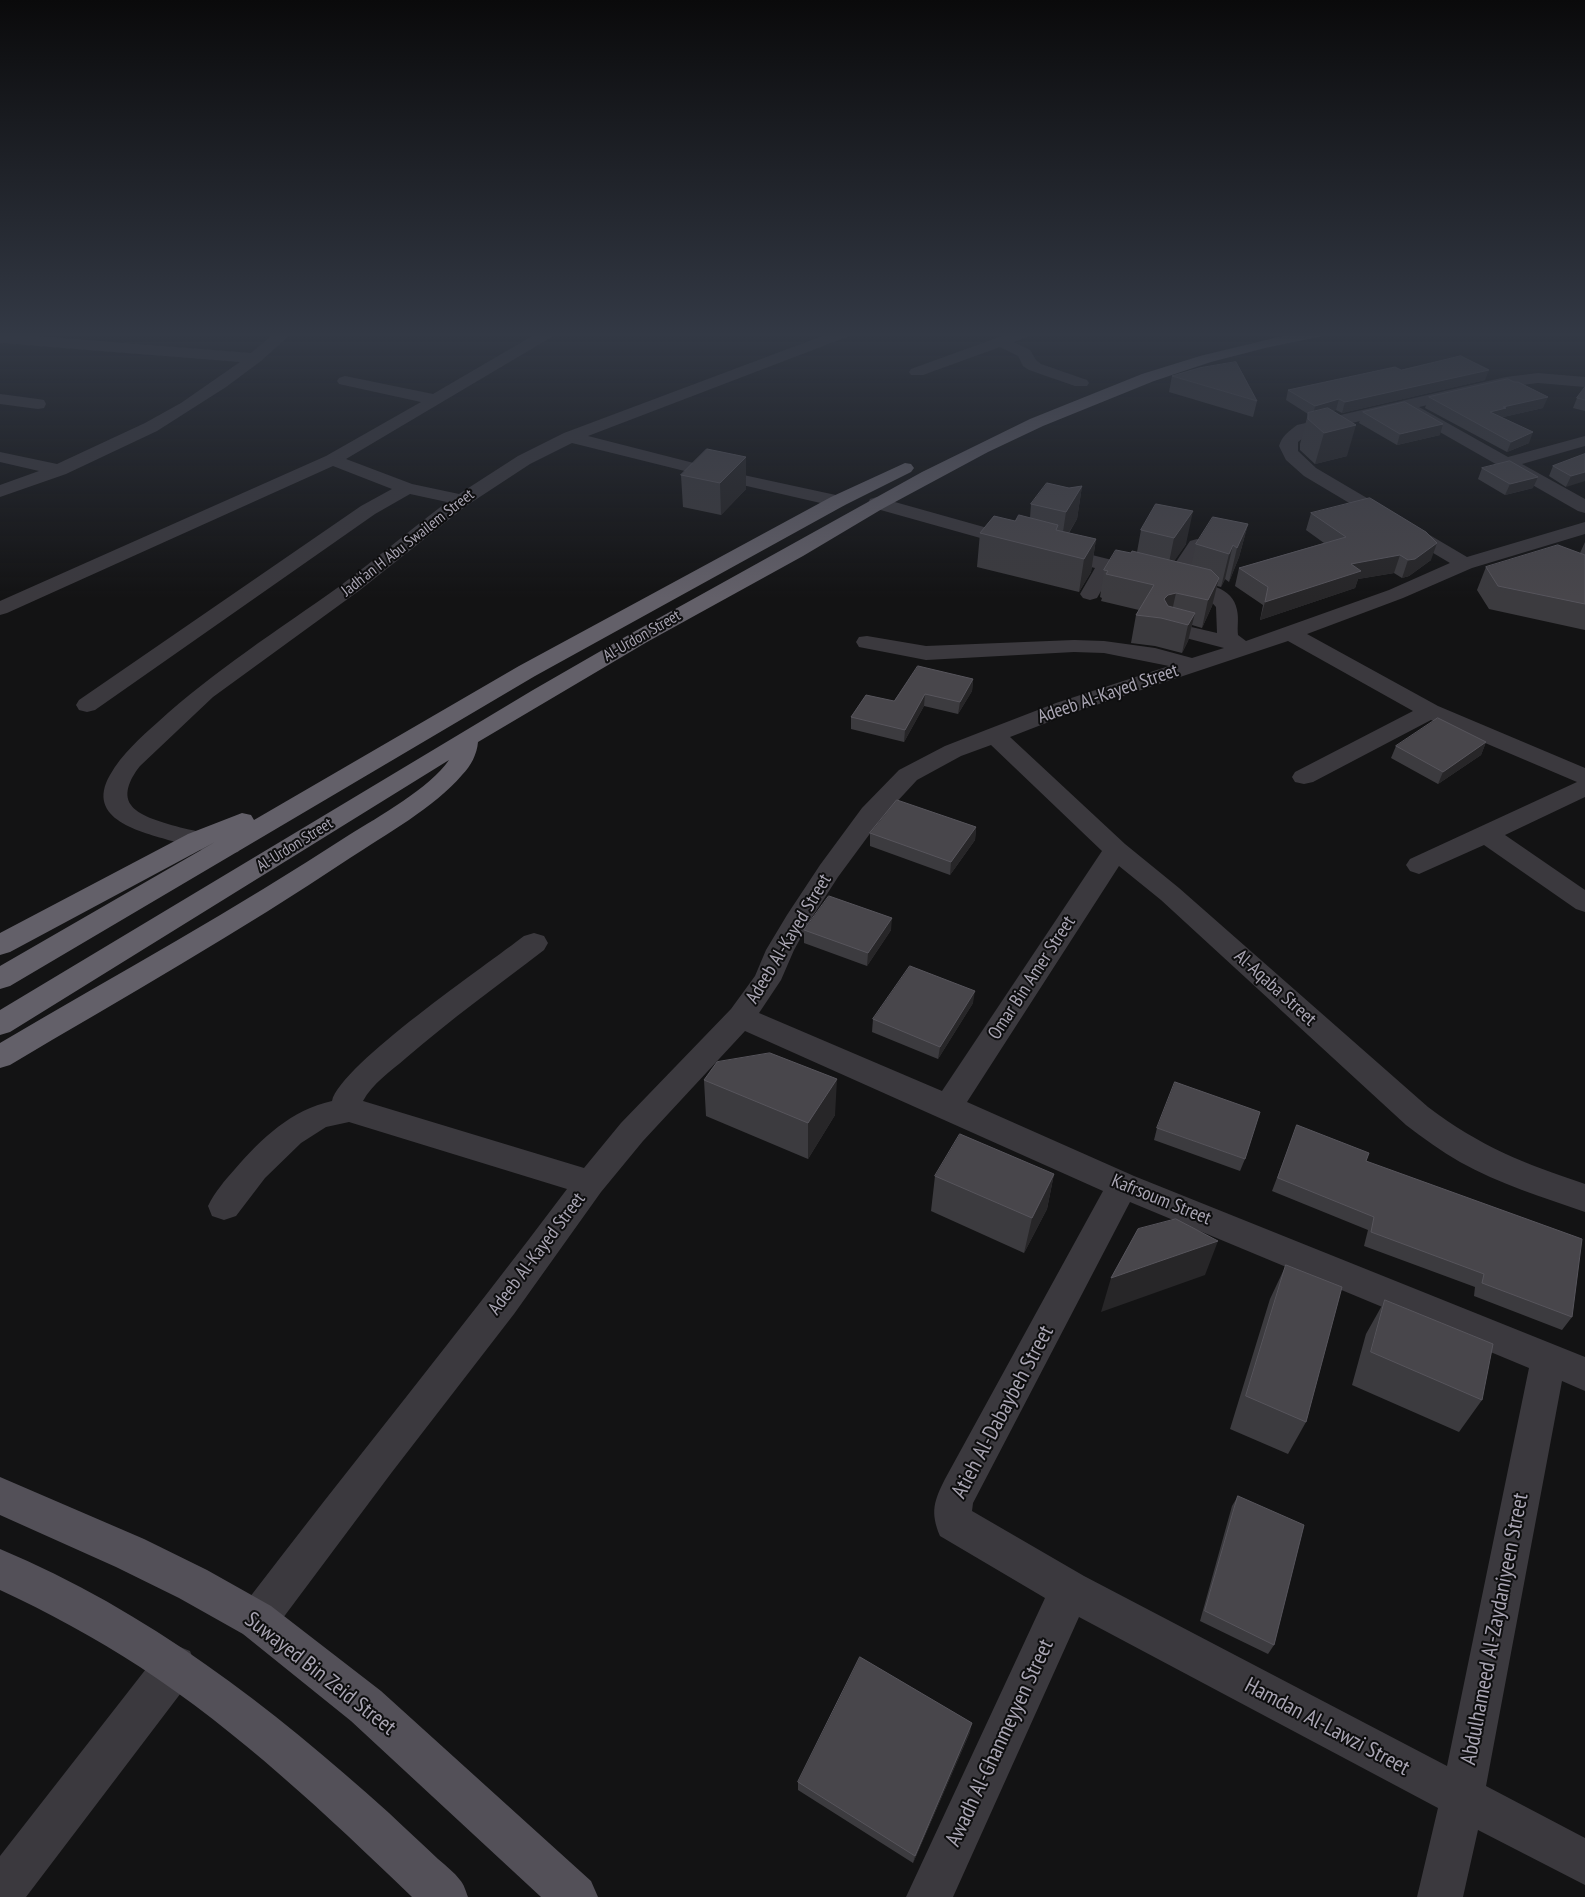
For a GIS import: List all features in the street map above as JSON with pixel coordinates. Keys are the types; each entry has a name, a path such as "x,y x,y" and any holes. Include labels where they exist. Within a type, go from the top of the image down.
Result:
{"highway":[{"name":"Al-Urdon Street","path":"0,1024 224,889 467,738 632,641 784,558 877,504 1037,421"},
{"name":"Al-Urdon Street","path":"0,979 527,671 838,501 921,460"},
{"path":"0,1057 256,905 372,833 434,789 454,770 465,754 467,738"},
{"path":"0,945 197,840 272,808 399,746"}],"main road":[{"name":"Suwayed Bin Zeid Street","path":"0,1496 130,1553 193,1584 257,1620 366,1706 575,1897"},
{"path":"0,1569 55,1594 125,1634 174,1666 245,1718 445,1897"}],"street":[{"path":"0,491 60,470 111,448 163,421"},
{"path":"0,609 332,460 400,421"},
{"name":"Jadh‘an H Abu Swailem Street","path":"229,846 164,832 127,817 119,808 116,798 118,784 125,770 140,751 187,706 261,650 347,591 462,500 504,471 570,438 616,421"},
{"path":"1339,421 1303,429 1292,435 1288,440 1287,448 1294,458 1310,472 1465,564"},
{"path":"1432,421 1585,507"},
{"path":"570,438 725,476 838,501"},
{"path":"1506,462 1585,441"},
{"path":"0,457 60,470"},
{"path":"332,460 407,488 462,500"},
{"path":"87,705 368,510 407,488"},
{"path":"877,504 1026,540 1213,592 1220,596 1227,608 1226,631 1238,645"},
{"name":"Adeeb Al-Kayed Street","path":"257,1620 373,1466 502,1303 590,1183 632,1132 741,1017 767,980 780,950 804,908 881,802 908,775 929,763 994,735 1064,708 1191,665 1238,645 1290,633 1396,594 1465,564 1585,528"},
{"path":"1174,581 1197,545"},
{"path":"1090,594 1107,564"},
{"path":"1170,628 1238,645"},
{"path":"1290,633 1430,711 1585,777"},
{"path":"867,642 926,653 1074,646 1104,647 1155,655 1191,665"},
{"path":"1304,777 1430,711"},
{"name":"Al-Aqaba Street","path":"994,735 1116,850 1170,894 1366,1071 1444,1137 1508,1171 1585,1198"},
{"path":"1419,865 1585,788"},
{"path":"1487,834 1585,903"},
{"name":"Omar Bin Amer Street","path":"948,1107 1116,850"},
{"path":"350,1110 348,1099 352,1089 366,1075 534,943"},
{"name":"Kafrsoum Street","path":"741,1017 1123,1186 1585,1374"},
{"path":"224,1206 250,1173 291,1134 317,1118 350,1110 590,1183"},
{"name":"Atieh Al-Dabaybeh Street","path":"1070,1590 962,1528 954,1522 952,1515 953,1505 1123,1186"},
{"name":"Abdulhameed Al-Zaydaniyeen Street","path":"1440,1897 1462,1799 1548,1360"},
{"name":"Hamdan Al-Lawzi Street","path":"1070,1590 1462,1799 1585,1862"},
{"name":"Awadh Al-Ghanmeyyen Street","path":"929,1897 1070,1590"},
{"path":"0,1893 174,1666"}],"building":[{"path":"1310,421 1349,421 1356,425 1324,433"},
{"path":"1377,421 1437,421 1443,424 1400,434"},
{"path":"1472,421 1508,421 1533,432 1511,442"},
{"path":"707,449 746,457 720,483 681,475"},
{"path":"1585,454 1585,472 1571,476 1553,466"},
{"path":"1510,461 1538,477 1510,484 1482,468"},
{"path":"1047,483 1069,488 1082,486 1066,512 1031,504"},
{"path":"1370,498 1426,532 1437,543 1415,559 1408,560 1400,555 1351,564 1361,571 1265,602 1268,587 1239,568 1346,537 1311,513"},
{"path":"1156,504 1193,511 1174,538 1141,530"},
{"path":"1019,515 1058,525 1056,530 1096,539 1084,559 980,533 994,516 1015,521"},
{"path":"1213,517 1248,524 1237,548 1233,545 1229,554 1196,544"},
{"path":"1558,545 1585,555 1585,604 1498,586 1486,567"},
{"path":"1116,550 1131,553 1132,551 1211,570 1219,578 1208,600 1176,593 1168,595 1164,599 1168,606 1195,613 1188,625 1161,618 1136,615 1154,585 1106,574 1108,571 1104,570"},
{"path":"918,666 973,679 960,702 925,694 905,730 851,717 866,695 894,701"},
{"path":"1438,718 1486,742 1443,772 1396,746"},
{"path":"897,800 976,827 951,862 870,833"},
{"path":"829,896 892,918 868,953 804,930"},
{"path":"910,966 975,991 940,1047 873,1019"},
{"path":"770,1053 837,1079 808,1123 704,1080 717,1062"},
{"path":"1175,1082 1260,1112 1245,1159 1157,1128"},
{"path":"1297,1125 1369,1153 1366,1161 1582,1239 1572,1317 1482,1283 1484,1274 1371,1232 1374,1217 1278,1178"},
{"path":"960,1134 1054,1174 1032,1218 935,1176"},
{"path":"1176,1219 1218,1241 1111,1278 1138,1229"},
{"path":"1286,1265 1342,1287 1306,1422 1246,1396"},
{"path":"1385,1300 1493,1344 1482,1400 1371,1352"},
{"path":"1238,1496 1304,1525 1274,1645 1205,1611"},
{"path":"860,1657 972,1723 915,1856 798,1782"}]}
